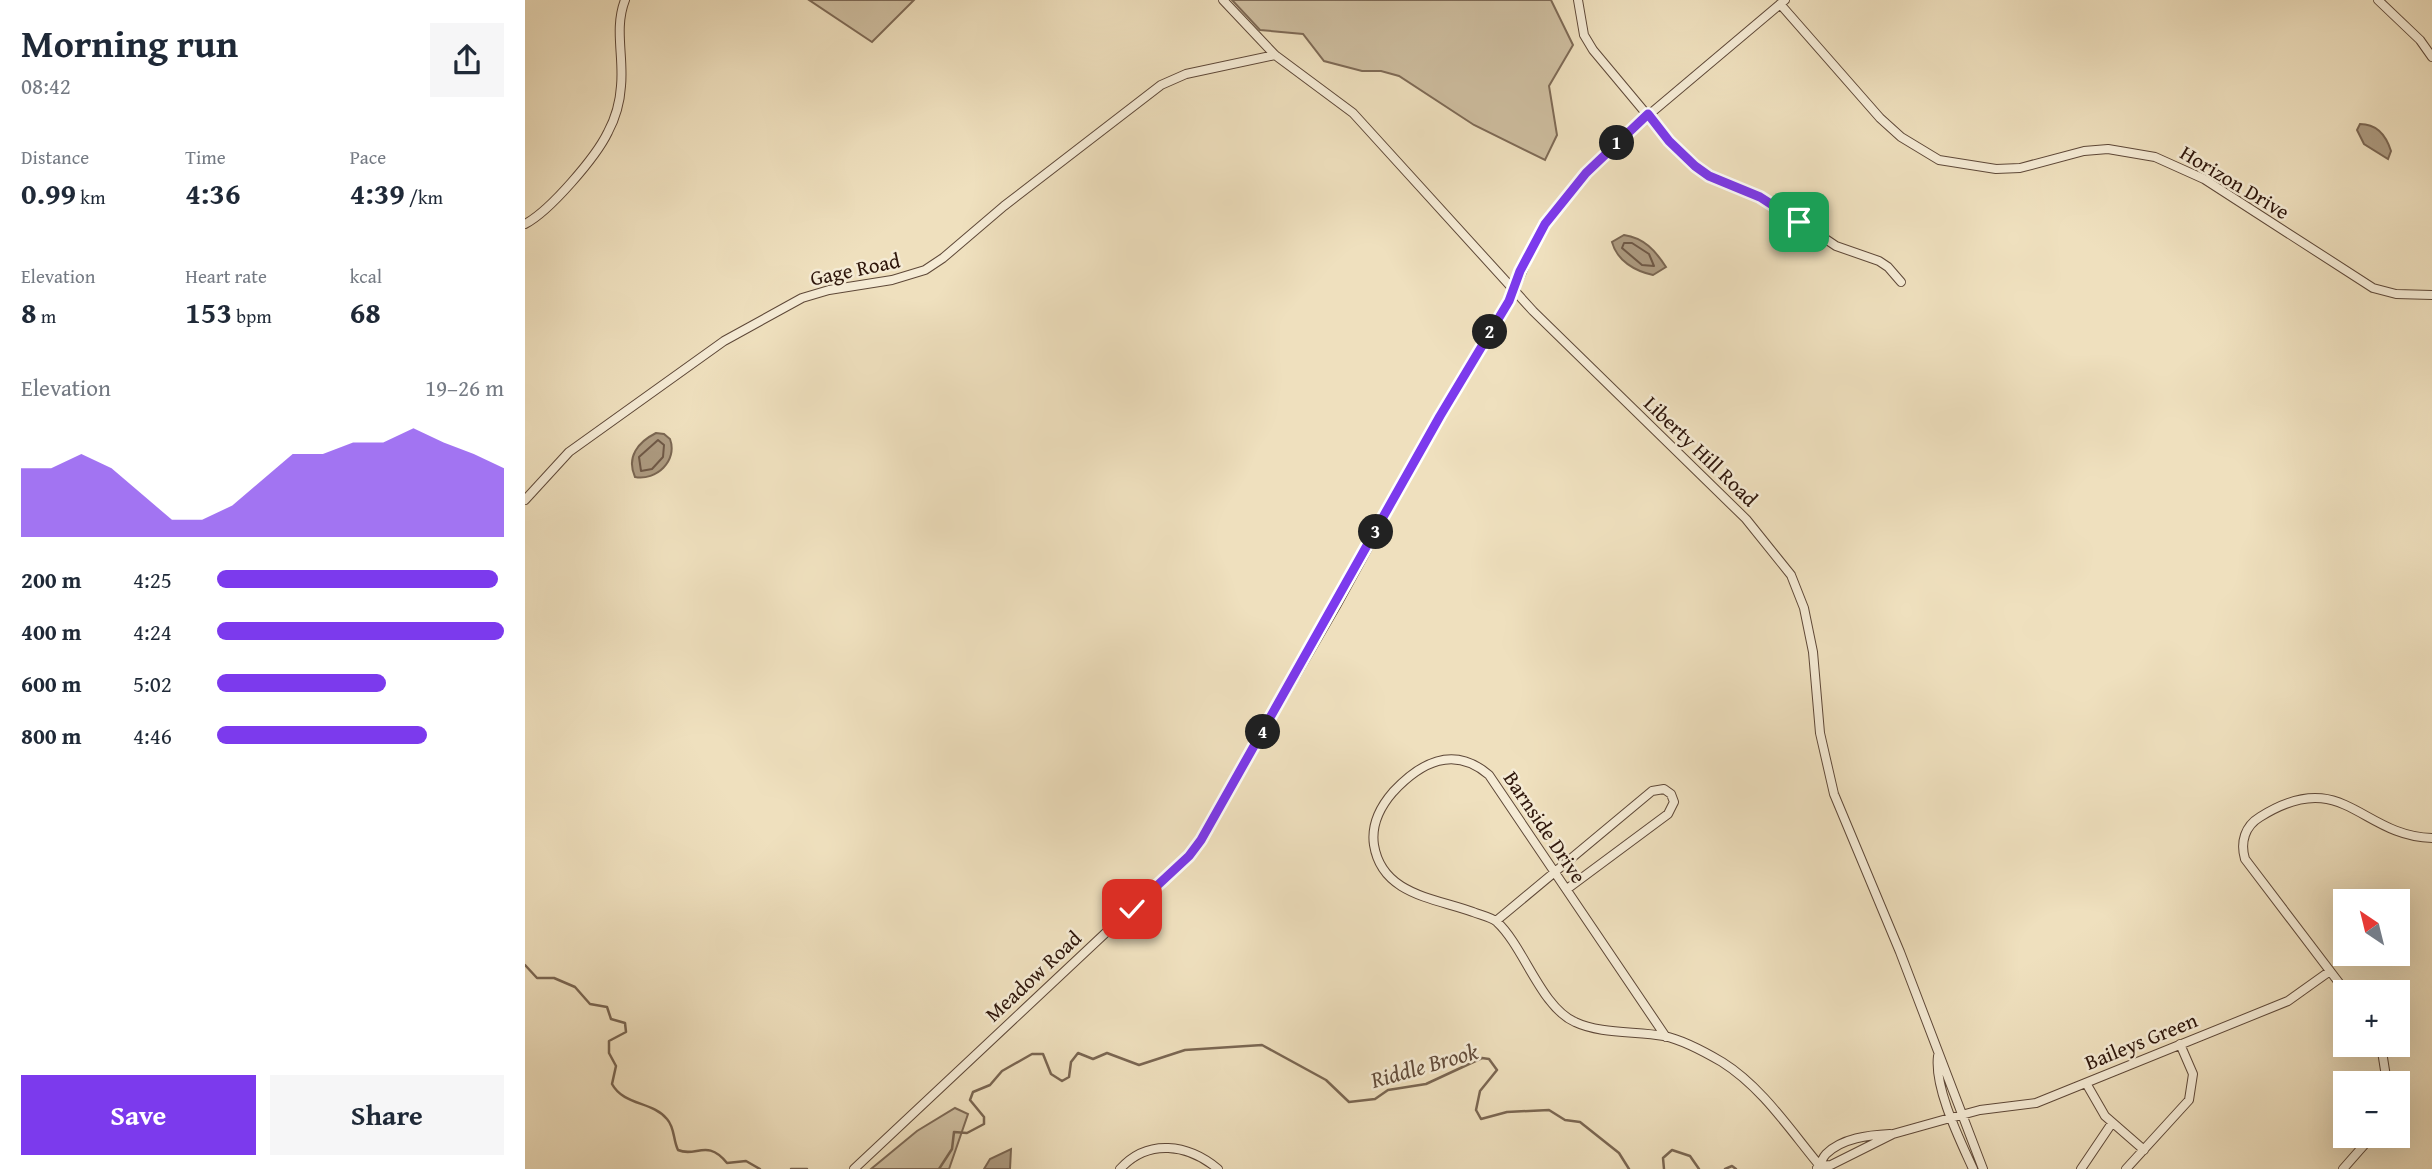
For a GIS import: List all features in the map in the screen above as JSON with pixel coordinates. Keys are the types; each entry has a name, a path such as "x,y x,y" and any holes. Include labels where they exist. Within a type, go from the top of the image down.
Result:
{"street":[{"path":"525,224 549,203 607,135 618,110 621,87 619,30 625,0"},
{"name":"Liberty Hill Road","path":"1223,0 1275,55 1353,113 1514,289 1746,519 1791,575 1804,608 1812,652 1820,733 1834,794 1900,952 1938,1056 1941,1082 1983,1169"},
{"path":"1578,0 1584,35 1593,50 1681,154 1709,176 1760,197 1836,246 1879,261 1901,282"},
{"path":"2378,0 2420,40 2432,57"},
{"name":"Meadow Road","path":"854,1169 1195,849 1514,289 1520,271 1551,214 1586,173 1648,114 1783,2"},
{"name":"Horizon Drive","path":"1783,2 1880,118 1901,137 1939,160 1996,169 2020,168 2084,151 2104,149 2155,157 2204,179 2373,288 2396,294 2432,295"},
{"name":"Gage Road","path":"525,500 569,452 724,341 801,298 925,270 1161,85 1186,74 1275,55"},
{"name":"Barnside Drive","path":"1496,921 1411,892 1395,883 1384,870 1374,845 1377,818 1390,796 1416,771 1431,761 1449,758 1466,761 1482,769 1495,782 1666,1037"},
{"path":"1567,889 1668,814 1674,802 1671,794 1664,789 1652,791 1496,921 1568,1019 1585,1026 1666,1037 1707,1054 1744,1079 1818,1167"},
{"path":"2337,980 2245,859 2243,838 2249,825 2278,807 2316,796 2407,834 2432,838"},
{"name":"Baileys Green","path":"1893,1134 1980,1110 2025,1106 2288,1001 2330,971"},
{"path":"2126,1169 2185,1106 2193,1091 2193,1074 2180,1044"},
{"path":"2086,1083 2112,1123 2144,1150"},
{"name":"Liberty Hill Road","path":"1956,1117 1973,1169"},
{"path":"2081,1169 2112,1123"},
{"path":"1818,1167 1831,1165 1893,1134"},
{"path":"1818,1167 1824,1155 1843,1144 1874,1135 1893,1134"},
{"path":"1120,1169 1143,1152 1165,1147 1198,1154 1218,1169"},
{"path":"2343,1169 2361,1148"}],"shaded area":[{"path":"809,0 914,0 872,42"},
{"path":"1232,0 1551,0 1573,45 1549,86 1557,135 1545,160 1474,125 1399,76 1381,71 1362,71 1324,61 1303,34 1260,30"},
{"path":"955,1108 968,1114 949,1169 871,1169 917,1131"}],"water":[{"path":"2360,124 2376,128 2383,135 2391,151 2388,159 2364,144 2357,130"},
{"path":"1624,235 1648,246 1666,267 1653,275 1622,260 1612,242"},
{"path":"656,433 664,434 670,439 672,447 668,462 657,473 635,477 632,463 635,451"},
{"path":"1011,1149 1010,1169 984,1169 990,1159"}],"waterway":[{"name":"Riddle Brook","path":"525,965 537,978 554,978 575,987 590,1004 607,1007 611,1019 625,1023 626,1032 609,1041 609,1053 616,1066 612,1084 624,1096 661,1113 671,1126 678,1150 707,1150 727,1163 746,1161 760,1169"},
{"name":"Riddle Brook","path":"939,1169 952,1149 954,1132 967,1133 984,1124 984,1117 970,1100 973,1092 990,1085 1002,1071 1032,1054 1043,1054 1051,1074 1062,1081 1069,1077 1071,1062 1078,1053 1093,1059 1107,1053 1139,1065 1185,1050 1262,1045 1326,1080 1349,1102 1375,1099 1388,1090 1426,1084 1482,1058 1489,1059 1497,1070 1480,1091 1476,1110 1481,1119 1507,1112 1549,1110 1565,1120 1580,1122 1619,1153 1629,1169"},
{"name":"Riddle Brook","path":"1664,1169 1663,1158 1672,1150 1690,1156 1699,1169"},
{"name":"Riddle Brook","path":"1725,1169 1732,1166 1736,1169"},
{"name":"Riddle Brook","path":"791,1169 807,1169"}],"route":[{"path":"1132,909 1189,856 1201,840 1336,606 1440,416 1509,301 1520,271 1537,238 1551,214 1586,173 1648,114 1669,141 1695,166 1709,176 1775,205 1799,222"}]}
